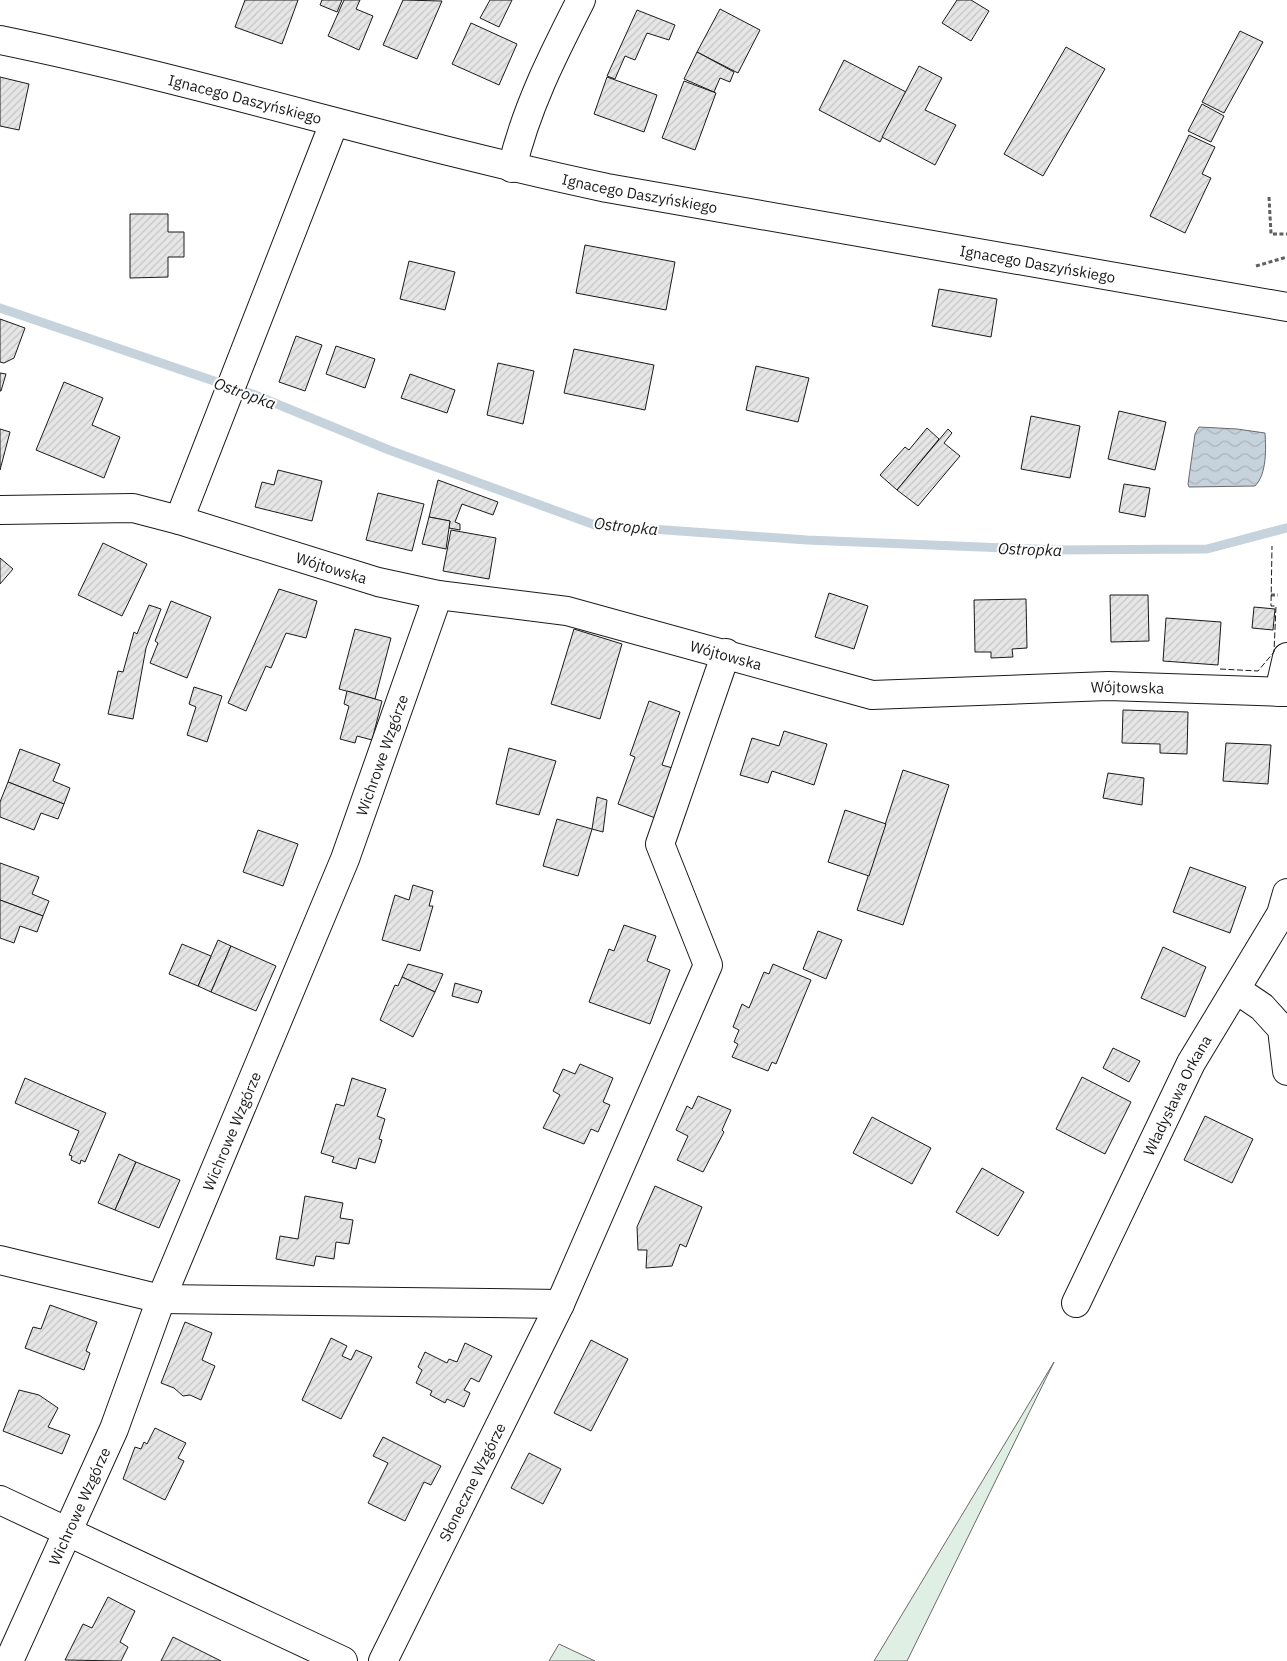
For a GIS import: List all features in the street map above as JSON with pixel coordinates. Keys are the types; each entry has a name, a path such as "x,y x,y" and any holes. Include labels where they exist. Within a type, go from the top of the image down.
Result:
{"street":[{"path":"512,168 520,135 532,101 581,0"},
{"name":"Ignacego Daszyńskiego","path":"0,40 184,81 334,123 512,168 631,193 1287,307"},
{"path":"179,520 334,123"},
{"name":"Wójtowska","path":"0,510 133,508 179,520 378,582 438,595 567,611 872,695 1108,686 1283,692"},
{"name":"Wichrowe Wzgórze","path":"9,1661 114,1429 161,1300 344,859 438,595"},
{"name":"Słoneczne Wzgórze","path":"383,1661 560,1304 708,965 660,844 726,654"},
{"path":"1283,692 1287,657"},
{"name":"Władysława Orkana","path":"1076,1303 1191,1063 1237,990 1281,914 1287,893"},
{"path":"1237,990 1262,1007 1282,1029 1287,1071"},
{"path":"0,1260 161,1300 560,1304"},
{"path":"0,1500 343,1661"}],"path":[{"path":"1269,197 1271,234 1287,234"},
{"path":"1256,266 1287,257"},
{"path":"1271,595 1278,595"}],"green space":[{"path":"1054,1362 907,1661 874,1661"},
{"path":"559,1644 595,1661 549,1661"}],"water":[{"path":"1199,427 1265,433 1264,468 1255,486 1189,487 1195,434"}],"building":[{"path":"245,0 298,0 282,44 235,27"},
{"path":"322,0 342,0 337,12 320,5"},
{"path":"344,0 360,0 356,9 373,16 359,50 328,36"},
{"path":"403,0 442,1 417,59 383,45"},
{"path":"490,0 512,0 499,27 480,18"},
{"path":"957,0 971,0 989,11 971,41 942,23"},
{"path":"720,9 760,30 738,73 697,52"},
{"path":"637,10 675,25 669,40 647,33 635,60 625,56 615,79 607,76"},
{"path":"471,23 517,44 499,85 452,64"},
{"path":"1240,31 1263,42 1224,113 1202,102"},
{"path":"1066,47 1105,69 1043,176 1004,154"},
{"path":"697,52 734,72 730,82 720,78 714,92 684,79"},
{"path":"844,60 906,92 880,142 819,110"},
{"path":"919,66 942,78 925,110 956,125 935,165 882,137"},
{"path":"0,77 29,84 19,130 0,126"},
{"path":"607,77 657,95 644,132 594,114"},
{"path":"684,81 716,93 695,150 662,138"},
{"path":"1202,104 1224,116 1211,142 1188,131"},
{"path":"1189,135 1215,147 1202,174 1211,178 1185,233 1150,216"},
{"path":"130,214 168,214 168,232 184,232 184,257 168,257 168,277 130,278"},
{"path":"585,245 675,262 666,310 576,293"},
{"path":"409,261 455,272 445,310 400,299"},
{"path":"939,289 997,299 991,337 932,326"},
{"path":"0,319 25,328 14,358 4,363 0,362"},
{"path":"296,336 322,345 305,391 279,382"},
{"path":"336,346 375,359 365,388 326,374"},
{"path":"574,349 654,365 645,410 564,393"},
{"path":"498,363 534,371 523,424 487,415"},
{"path":"756,366 809,378 798,422 746,410"},
{"path":"0,373 6,374 1,391 0,391"},
{"path":"410,374 455,390 447,413 401,398"},
{"path":"64,382 103,398 92,425 120,437 104,478 36,450"},
{"path":"1119,411 1166,422 1155,470 1108,459"},
{"path":"1031,416 1080,426 1070,478 1021,469"},
{"path":"927,428 939,439 897,490 880,475 905,447 909,450"},
{"path":"0,429 10,432 0,470"},
{"path":"948,429 952,433 944,443 960,456 918,506 897,490"},
{"path":"278,470 322,481 312,521 255,507 262,482 274,485"},
{"path":"438,480 498,502 493,515 462,504 455,522 460,524 460,530 449,528 450,521 429,517"},
{"path":"1124,484 1150,488 1145,517 1119,512"},
{"path":"378,493 424,504 412,551 366,540"},
{"path":"429,517 450,521 446,549 422,544"},
{"path":"451,530 496,538 489,579 443,571"},
{"path":"103,543 147,564 122,616 78,595"},
{"path":"0,558 13,569 0,584"},
{"path":"279,589 317,601 306,638 286,633 271,668 266,666 246,711 228,703"},
{"path":"829,593 868,606 854,649 815,637"},
{"path":"1110,595 1148,595 1149,641 1111,642"},
{"path":"1026,599 1027,648 1012,649 1013,657 991,658 991,652 975,652 974,600"},
{"path":"171,601 211,617 187,678 150,663 158,643 155,641"},
{"path":"149,605 161,609 146,648 133,719 108,714 118,671 123,672 134,632 137,634"},
{"path":"1254,607 1275,609 1273,630 1252,628"},
{"path":"1166,618 1221,622 1218,665 1163,661"},
{"path":"355,629 391,638 375,699 339,689"},
{"path":"574,629 622,644 600,719 551,704"},
{"path":"194,687 222,696 207,742 187,735 196,707 189,704"},
{"path":"347,691 382,701 372,740 357,736 355,743 340,739 349,706 344,704"},
{"path":"649,701 680,712 662,765 676,769 658,819 618,804 635,757 630,755"},
{"path":"1123,710 1188,712 1187,754 1160,753 1160,744 1122,743"},
{"path":"784,731 827,744 814,785 772,771 768,783 740,775 752,738 779,746"},
{"path":"1226,743 1271,745 1268,784 1223,781"},
{"path":"509,748 556,761 539,815 496,804"},
{"path":"20,749 60,764 53,781 70,788 64,804 8,782"},
{"path":"903,770 949,785 903,925 857,910"},
{"path":"1108,773 1144,778 1142,805 1103,798"},
{"path":"8,782 64,804 58,819 41,813 34,830 0,817 0,802"},
{"path":"597,797 607,800 603,832 592,829"},
{"path":"845,810 886,824 869,876 828,862"},
{"path":"557,819 592,829 578,876 543,866"},
{"path":"258,830 298,844 283,886 243,872"},
{"path":"0,863 39,877 32,894 49,901 43,916 0,900"},
{"path":"1190,867 1246,887 1230,933 1173,912"},
{"path":"413,885 433,891 429,906 433,906 420,951 382,940 395,895 409,900"},
{"path":"0,900 43,916 37,932 20,926 14,943 0,938"},
{"path":"624,925 656,936 647,961 670,970 650,1024 589,1002 609,949 614,951"},
{"path":"818,931 842,940 826,979 803,969"},
{"path":"218,940 231,946 211,992 198,986"},
{"path":"182,944 211,956 198,986 169,974"},
{"path":"231,946 276,966 256,1011 211,992"},
{"path":"1163,947 1206,967 1185,1017 1141,998"},
{"path":"408,964 443,974 435,992 402,977"},
{"path":"773,964 811,980 776,1064 772,1062 768,1071 732,1057 738,1044 734,1042 739,1030 733,1027 742,1004 749,1008 764,972 769,974"},
{"path":"402,977 435,992 413,1037 380,1020 395,985 398,986"},
{"path":"455,983 482,991 478,1003 452,996"},
{"path":"1113,1048 1140,1061 1129,1082 1103,1068"},
{"path":"580,1064 613,1078 603,1102 610,1105 598,1132 591,1129 584,1144 543,1128 560,1095 553,1091 563,1069 575,1074"},
{"path":"1082,1077 1131,1102 1105,1154 1056,1129"},
{"path":"25,1078 106,1113 85,1162 81,1160 80,1164 71,1160 72,1156 69,1155 79,1131 15,1103"},
{"path":"352,1078 386,1089 377,1116 385,1119 379,1139 382,1140 375,1163 359,1158 356,1169 332,1162 334,1157 321,1153 336,1104 344,1106"},
{"path":"698,1096 731,1110 722,1130 724,1132 703,1172 677,1160 688,1136 676,1130 687,1106 692,1109"},
{"path":"1205,1116 1253,1139 1232,1183 1184,1160"},
{"path":"872,1117 931,1148 912,1184 853,1153"},
{"path":"119,1154 136,1162 115,1210 98,1203"},
{"path":"136,1162 180,1180 159,1228 115,1210"},
{"path":"982,1168 1024,1192 998,1236 956,1212"},
{"path":"655,1186 702,1207 686,1247 680,1244 672,1266 646,1268 647,1250 638,1250 637,1227"},
{"path":"305,1196 343,1203 340,1218 353,1220 349,1244 336,1242 334,1259 316,1256 314,1266 276,1259 280,1236 298,1239"},
{"path":"50,1305 97,1322 86,1351 90,1353 84,1370 25,1348 33,1327 41,1329"},
{"path":"185,1322 212,1333 202,1360 215,1366 201,1400 190,1395 183,1396 174,1388 161,1383"},
{"path":"331,1338 347,1346 342,1356 351,1360 356,1350 372,1357 341,1419 302,1400"},
{"path":"591,1340 628,1359 591,1431 554,1413"},
{"path":"465,1343 492,1356 479,1382 471,1378 464,1390 470,1393 464,1407 447,1399 445,1403 430,1395 432,1391 416,1383 422,1370 418,1367 425,1352 447,1363 449,1359 457,1362"},
{"path":"19,1390 39,1395 58,1408 48,1427 70,1435 62,1454 3,1431"},
{"path":"155,1428 186,1443 178,1458 184,1461 165,1500 123,1479 135,1447 141,1449 144,1442 147,1444"},
{"path":"383,1437 441,1466 431,1485 424,1482 405,1521 368,1503 388,1463 373,1456"},
{"path":"529,1453 561,1469 543,1504 511,1488"},
{"path":"108,1597 135,1611 120,1642 128,1647 121,1661 65,1660 83,1624 92,1628"},
{"path":"173,1637 221,1661 161,1661"}],"waterway":[{"name":"Ostropka","path":"0,308 255,395 389,450 595,525 807,540 1057,550 1207,549 1286,528"}],"fence":[{"path":"1220,669 1258,671 1274,652 1276,606 1271,606 1272,546"}]}
